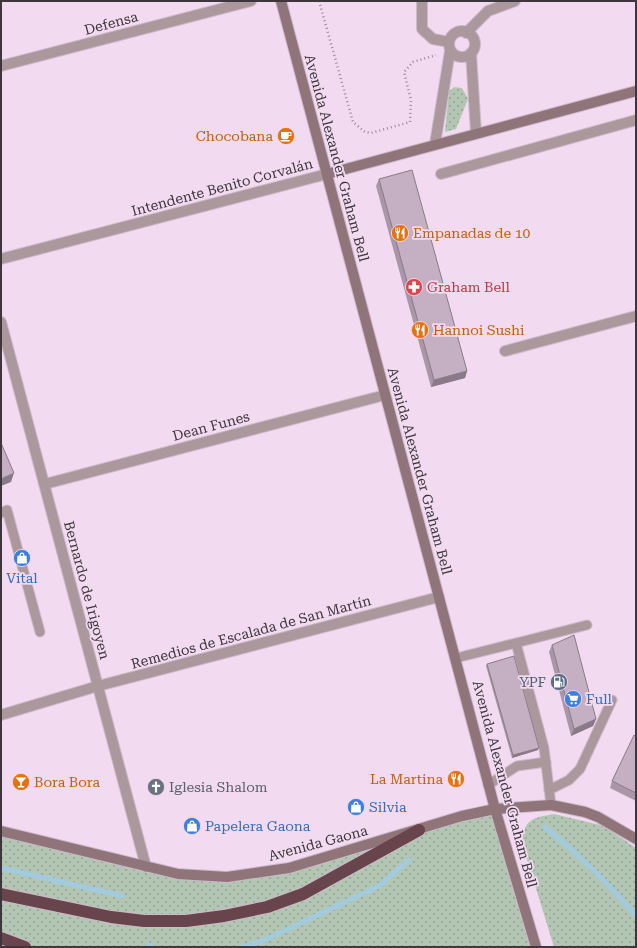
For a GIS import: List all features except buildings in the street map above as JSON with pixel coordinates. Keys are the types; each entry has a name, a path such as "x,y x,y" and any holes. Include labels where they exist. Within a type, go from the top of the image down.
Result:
{"highway":[{"path":"1,894 111,917 144,921 186,920 224,916 267,907 304,894 419,830"},
{"path":"1,938 25,947"}],"street":[{"name":"Defensa","path":"1,66 251,1"},
{"name":"Avenida Alexander Graham Bell","path":"281,1 456,658 488,785 536,947"},
{"path":"422,1 422,29 433,39 450,46 456,56 460,57 471,53"},
{"path":"466,33 488,11 515,1"},
{"path":"435,144 450,46 454,34 457,32 466,33 474,42 471,53 476,133"},
{"name":"Intendente Benito Corvalán","path":"1,259 327,174 636,91"},
{"path":"441,174 636,120"},
{"path":"504,350 636,316"},
{"name":"Bernardo de Irigoyen","path":"1,322 146,867"},
{"name":"Dean Funes","path":"45,484 385,396"},
{"name":"Remedios de Escalada de San Martín","path":"1,715 98,686 439,597"},
{"name":"Avenida Gaona","path":"1,831 178,874 227,877 290,868 462,816 495,809 551,805 585,812 598,817 636,839"}],"lane":[{"path":"1,513 7,510 40,632"},
{"path":"456,658 587,625"},
{"path":"516,643 544,748 551,805"},
{"path":"549,790 569,780 580,769 612,700"},
{"path":"488,785 517,766 546,762"}],"path":[{"path":"319,1 353,122 365,132 371,133 410,122 411,100 404,72 413,62 450,46"}],"green space":[{"path":"454,87 462,88 468,99 456,129 445,132 449,91"},
{"path":"495,809 536,947 1,947 1,831 178,874 257,873"},
{"path":"554,814 604,826 636,848 636,947 554,947 522,843 525,829 530,821"}],"waterway":[{"path":"545,827 593,870 636,916"},
{"path":"243,947 265,940 379,886 409,860"},
{"path":"1,868 122,896"}],"place":[{"name":"Chocobana","path":"286,136"},
{"name":"Empanadas de 10","path":"400,233"},
{"name":"Graham Bell","path":"414,287"},
{"name":"Hannoi Sushi","path":"420,330"},
{"name":"Vital","path":"22,558"},
{"name":"YPF","path":"559,682"},
{"name":"Full","path":"573,699"},
{"name":"La Martina","path":"456,779"},
{"name":"Bora Bora","path":"21,782"},
{"name":"Iglesia Shalom","path":"156,787"},
{"name":"Silvia","path":"356,807"},
{"name":"Papelera Gaona","path":"192,826"}]}
